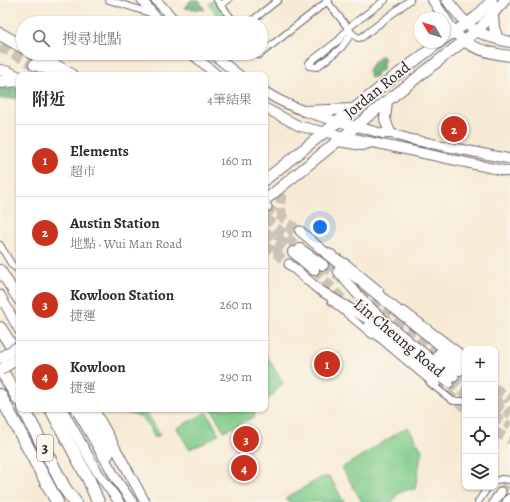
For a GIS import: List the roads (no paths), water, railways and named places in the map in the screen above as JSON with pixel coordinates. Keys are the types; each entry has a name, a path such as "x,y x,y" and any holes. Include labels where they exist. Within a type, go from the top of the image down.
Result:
{"highway":[{"path":"0,34 16,43"},
{"path":"46,60 66,72"},
{"path":"0,82 16,80"},
{"path":"0,328 16,353"},
{"path":"0,369 16,395"},
{"path":"0,395 27,443 57,502"},
{"name":"3","path":"26,412 65,489 75,502"},
{"name":"3","path":"53,412 89,480 98,502"}],"main road":[{"path":"142,0 153,14"},
{"path":"156,0 171,16"},
{"path":"433,0 454,32 463,42 497,55 510,56"},
{"path":"447,0 466,24 476,31 510,42"},
{"path":"450,35 476,17 492,0"},
{"name":"Jordan Road","path":"268,202 340,139 476,31 505,0"},
{"path":"493,14 494,28 498,39"},
{"name":"Jordan Road","path":"268,178 432,48"},
{"path":"199,60 213,72"},
{"path":"220,60 235,72"},
{"path":"34,65 58,72"},
{"path":"0,70 16,75"},
{"path":"268,94 284,104 304,111 384,134 390,133 510,160"},
{"path":"387,101 385,119 390,133"},
{"path":"304,111 354,109"},
{"path":"268,110 299,126 324,132 360,145 369,142 510,172"},
{"path":"300,231 329,254 458,370"},
{"path":"297,250 319,267"},
{"name":"Lin Cheung Road","path":"289,264 318,290 458,370"},
{"path":"0,270 16,295"},
{"name":"Lin Cheung Road","path":"338,271 354,291 378,316 458,370"},
{"path":"0,295 16,324"},
{"path":"369,328 436,383"},
{"path":"0,358 16,348"},
{"path":"439,354 458,370"},
{"path":"0,369 16,360"},
{"path":"64,412 98,473 119,502"},
{"path":"78,412 118,482 132,502"},
{"path":"86,412 135,502"},
{"path":"92,412 140,502"},
{"path":"96,412 145,502"},
{"path":"494,502 501,492"}],"street":[{"path":"109,0 153,14"},
{"path":"228,0 219,3 229,16"},
{"path":"258,16 278,0"},
{"path":"350,31 335,54 317,67 309,66 309,63 350,31 385,0"},
{"path":"268,49 327,1 350,31 358,38 362,37 410,0"},
{"path":"0,245 12,265 16,268"},
{"name":"Lin Cheung Road","path":"318,290 448,398 459,402 462,402"},
{"path":"498,480 510,480"},
{"path":"478,502 486,490"}],"tunnel":[{"path":"0,47 16,55"},
{"path":"25,60 34,65"},
{"path":"283,189 280,205 283,218"},
{"path":"268,208 300,231"},
{"path":"268,220 300,249"},
{"path":"278,254 276,242 280,237 295,227"},
{"path":"268,234 293,252"},
{"path":"268,247 289,264"},
{"path":"323,265 439,354"},
{"path":"314,270 369,327"},
{"path":"454,377 462,382"},
{"path":"435,383 462,406"},
{"path":"449,383 462,392"},
{"path":"498,390 510,399"},
{"path":"498,402 510,413"},
{"path":"498,407 510,415"},
{"path":"498,417 510,426"},
{"path":"498,434 510,440"},
{"path":"501,492 510,480"}],"place":[{"name":"Austin Station","path":"454,129"},
{"name":"Elements","path":"327,364"},
{"name":"Kowloon Station","path":"246,439"},
{"name":"Kowloon","path":"244,468"}]}
